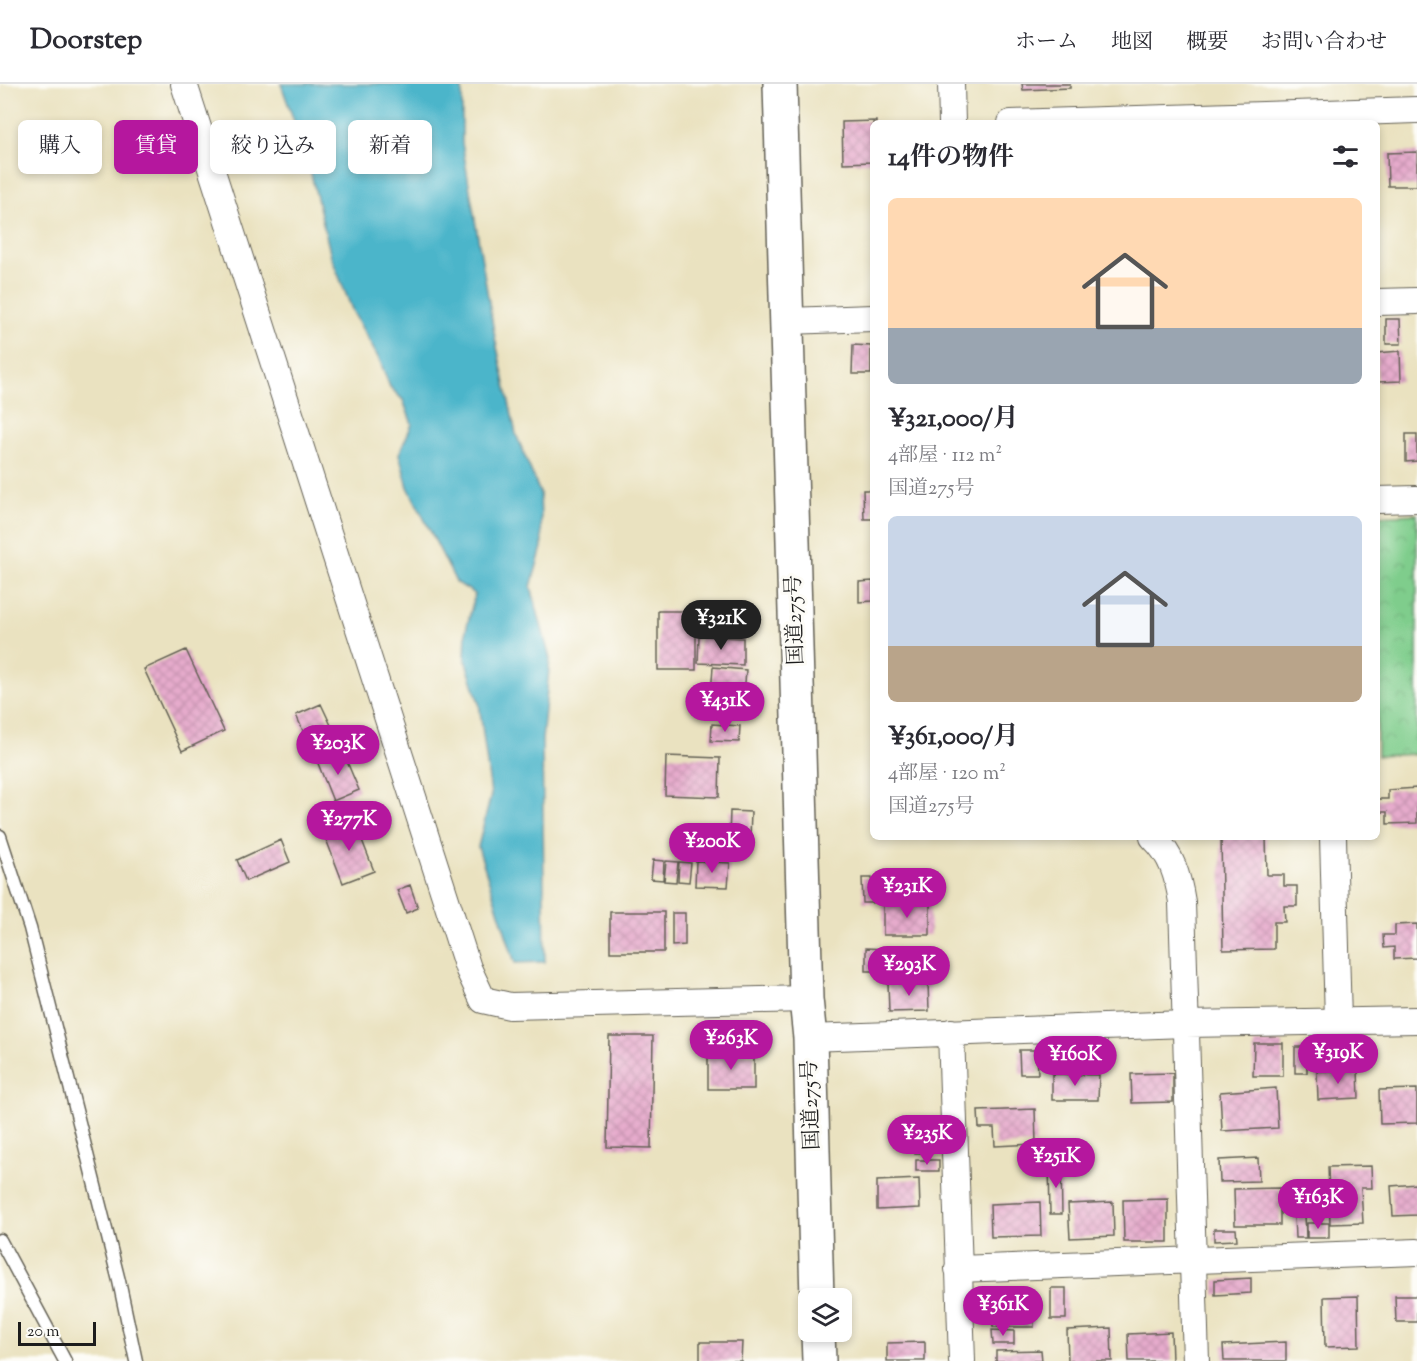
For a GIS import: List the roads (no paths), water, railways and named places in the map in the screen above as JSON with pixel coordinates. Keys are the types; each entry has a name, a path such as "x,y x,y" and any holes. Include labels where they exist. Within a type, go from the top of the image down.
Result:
{"highway":[{"name":"国道275号","path":"780,84 806,999 810,1038 817,1288"},
{"path":"818,1342 819,1361"}],"street":[{"path":"184,84 468,968 483,1000 510,1006 806,999"},
{"path":"951,84 952,120"},
{"path":"1105,120 1417,110"},
{"path":"1380,302 1417,301"},
{"path":"788,321 870,318"},
{"path":"1380,500 1417,499"},
{"path":"1156,840 1177,871 1182,902 1196,1361"},
{"path":"1332,840 1338,1021"},
{"path":"810,1038 1185,1024 1417,1020"},
{"path":"951,1032 962,1361"},
{"path":"958,1269 1417,1252"}],"lane":[{"path":"0,836 30,928 119,1281 136,1361"},
{"path":"0,1240 65,1361"}],"water":[{"path":"281,84 462,84 462,143 495,338 516,434 540,493 542,547 531,587 550,659 542,740 545,962 515,963 478,847 491,795 479,703 465,659 466,630 475,594 456,582 408,487 399,454 412,424 403,400 390,387 380,361 353,312 331,256 311,174 336,174 336,120 294,120"}]}
